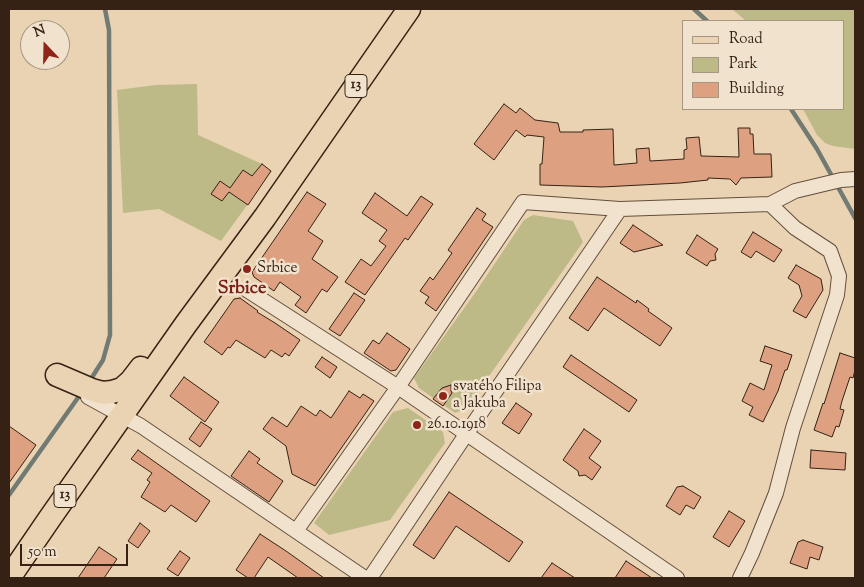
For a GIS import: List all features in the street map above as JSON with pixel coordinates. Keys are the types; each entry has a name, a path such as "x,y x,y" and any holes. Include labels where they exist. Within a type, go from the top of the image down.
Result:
{"main road":[{"name":"13","path":"9,578 186,324 265,218 409,9"},
{"path":"57,375 103,393 122,389 131,381 188,305 230,266"}],"street":[{"path":"296,531 398,387 523,202 620,210 770,204 796,191 848,180"},
{"path":"740,578 776,493 793,428 837,295 839,276 830,251 794,228 770,204"},
{"path":"370,578 466,433 620,210"},
{"path":"247,290 398,387 677,578"},
{"path":"88,397 141,426 364,578"}],"green space":[{"path":"732,9 855,9 855,149 825,143 817,135 804,110 844,110 844,20 745,20"},
{"path":"197,84 198,135 262,164 272,171 221,241 159,209 123,213 117,90 156,85"},
{"path":"533,215 573,221 583,242 466,409 455,413 419,388 414,378 524,220"},
{"path":"408,408 443,432 445,443 390,520 329,535 314,523 393,412"}],"building":[{"path":"504,104 516,113 520,108 535,120 558,123 560,132 613,129 614,165 637,163 636,149 649,148 650,161 684,159 684,150 687,149 686,138 699,137 701,156 739,157 738,128 750,128 750,134 753,134 754,154 771,154 772,177 741,178 736,185 730,179 708,178 708,180 680,183 602,187 540,185 540,164 542,164 544,137 527,135 525,137 516,130 494,160 474,144"},
{"path":"262,164 271,171 248,205 229,192 222,201 211,194 220,181 230,188 243,170 252,176"},
{"path":"307,192 326,204 308,231 323,241 312,259 338,277 327,292 322,289 306,313 295,305 301,297 280,282 274,291 254,277 252,272"},
{"path":"375,193 407,216 421,196 433,204 408,240 405,238 365,295 345,282 361,259 371,266 386,246 379,241 387,230 362,213"},
{"path":"477,208 486,214 482,220 493,227 436,311 425,303 429,297 420,291 430,277 433,280 452,253 448,250"},
{"path":"633,225 663,245 634,252 620,243"},
{"path":"753,232 782,250 774,262 756,251 751,258 741,252"},
{"path":"697,235 718,249 715,254 716,260 710,261 707,266 686,253"},
{"path":"796,265 821,279 823,290 806,318 793,311 802,296 799,285 788,278"},
{"path":"597,277 636,303 637,300 649,309 648,311 672,328 660,346 604,308 588,331 569,318"},
{"path":"354,293 365,300 340,336 329,329"},
{"path":"240,298 257,312 300,340 289,356 285,353 282,357 271,350 265,358 236,340 222,355 204,342 234,299"},
{"path":"387,333 410,349 396,370 391,371 364,353 373,340 379,344"},
{"path":"765,346 792,355 763,422 749,415 753,407 742,401 750,383 764,390 772,365 760,361"},
{"path":"840,353 855,358 855,370 853,378 850,377 842,401 840,409 844,410 839,427 836,426 832,437 814,430"},
{"path":"571,355 637,400 629,412 563,367"},
{"path":"322,357 337,367 330,378 315,367"},
{"path":"184,377 219,402 205,422 170,396"},
{"name":"svatého Filipa a Jakuba","path":"451,385 452,393 443,406 433,399 442,388"},
{"path":"349,391 360,398 363,394 374,401 315,486 292,474 286,446 263,429 272,417 287,427 301,406 316,416 320,410 331,418"},
{"path":"516,403 532,414 519,434 502,423"},
{"path":"201,422 212,429 200,447 189,439"},
{"path":"9,426 36,445 9,483"},
{"path":"584,429 601,441 589,458 601,467 592,480 585,475 579,476 578,471 563,460"},
{"path":"138,450 210,501 196,522 171,505 165,512 141,497 150,482 147,480 152,473 131,459"},
{"path":"811,450 846,453 845,470 810,468"},
{"path":"249,451 260,459 257,463 283,481 269,502 231,476"},
{"path":"683,486 701,497 694,509 686,505 680,515 666,506 677,487"},
{"path":"449,492 523,542 509,562 456,526 434,559 413,545"},
{"path":"729,511 745,521 729,547 713,537"},
{"path":"140,523 150,531 138,548 128,541"},
{"path":"260,534 324,578 298,578 268,557 254,578 248,578 236,570"},
{"path":"803,540 823,547 819,560 810,557 807,569 790,563 798,542"},
{"path":"99,547 117,559 104,578 78,578"},
{"path":"180,551 190,558 178,576 167,569"},
{"path":"626,561 652,578 615,578"},
{"path":"552,563 575,578 541,578"}],"waterway":[{"path":"89,382 103,360 110,335 109,30 105,9"},
{"path":"694,9 706,20"},
{"path":"792,110 817,149 855,218"},
{"path":"9,495 82,392"}],"place":[{"name":"Srbice","path":"247,269"},
{"name":"svatého Filipa a Jakuba","path":"443,396"},
{"name":"26.10.1918","path":"417,425"}],"district":[{"name":"Srbice","path":"242,290"}]}
